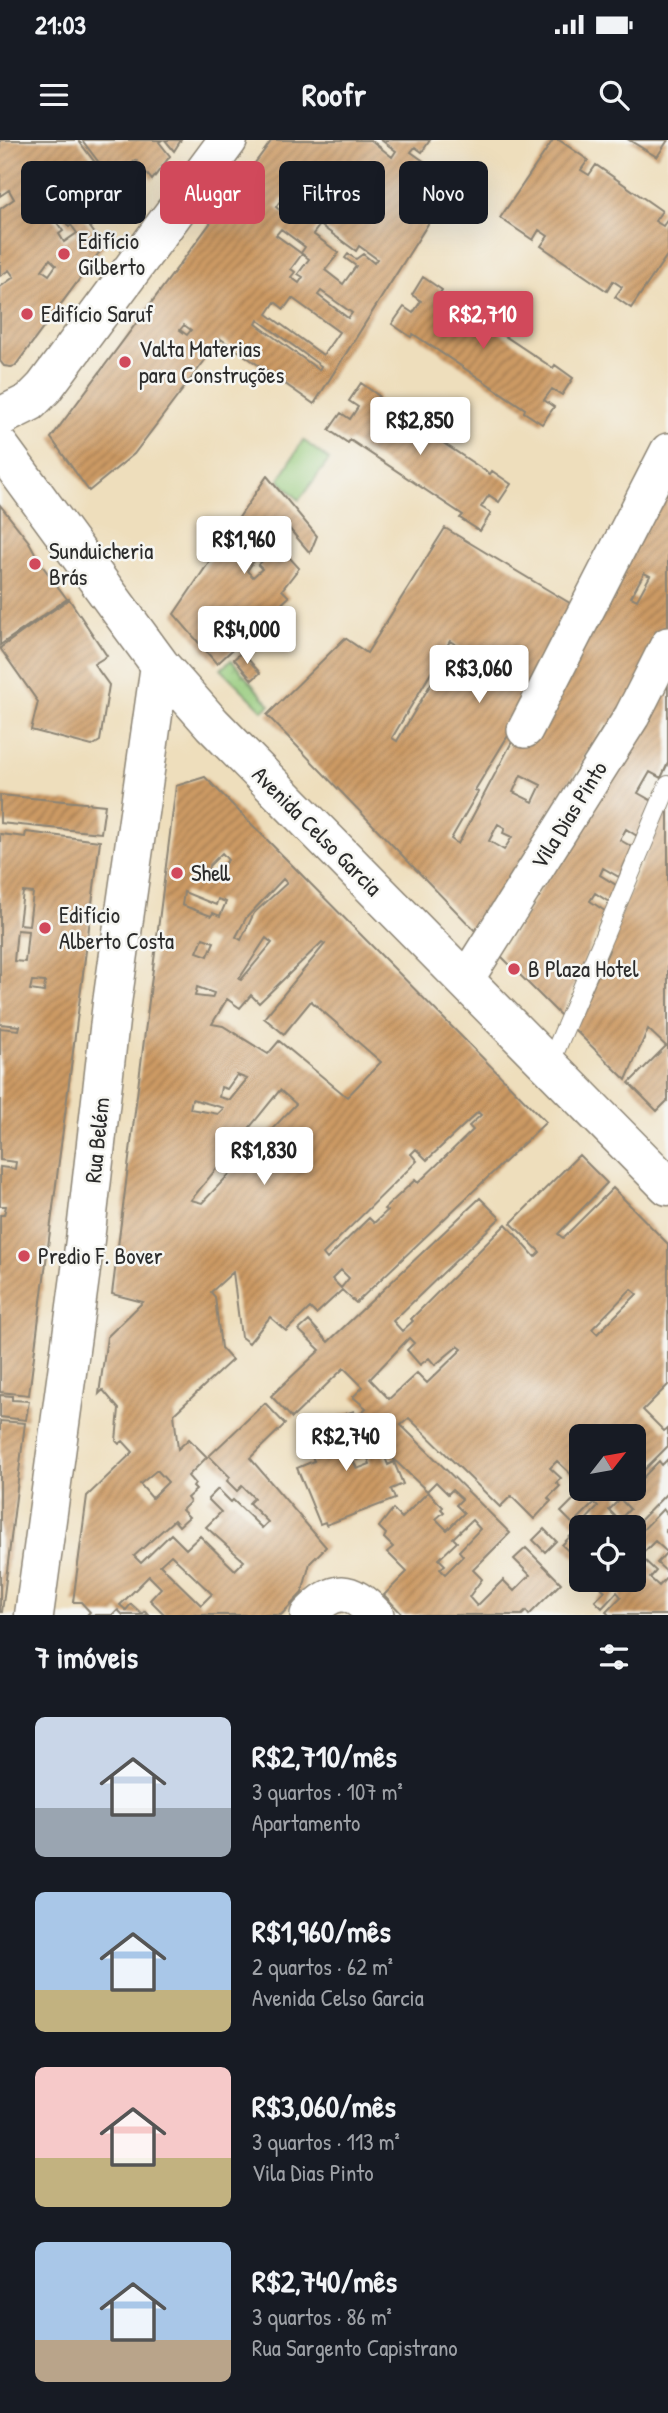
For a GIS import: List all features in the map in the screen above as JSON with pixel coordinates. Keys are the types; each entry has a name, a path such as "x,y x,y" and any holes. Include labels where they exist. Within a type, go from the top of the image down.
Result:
{"main road":[{"path":"0,417 30,402 44,388 228,140"},
{"name":"Avenida Celso Garcia","path":"0,447 160,665 212,724 668,1186"},
{"name":"Rua Belém","path":"34,1615 85,1240 112,1003 160,665"}],"street":[{"path":"525,730 668,451"},
{"name":"Vila Dias Pinto","path":"465,981 632,716 668,645"},
{"path":"308,1615 327,1599 346,1593 358,1598 376,1615"}],"lane":[{"path":"549,1066 668,785"}],"green space":[{"path":"303,440 329,460 299,500 279,480"},
{"path":"231,660 270,705 263,711 221,669"}],"building":[{"path":"0,140 78,140 94,161 21,161 21,224 58,224 63,231 59,234 64,242 77,233 67,224 88,224 104,246 15,366 11,367 4,366 0,361 0,287 14,277 9,270 0,276 0,209 14,199 9,190 0,196","holes":["50,259 56,265 49,275 42,270"]},
{"path":"82,140 162,140 159,142 170,156 166,161 160,161 160,169 152,180 146,172 146,161 98,161"},
{"path":"165,140 181,140 174,151"},
{"path":"272,140 371,140 392,157 396,151 381,140 430,140 422,152 415,147 411,152 424,161 399,161 399,224 428,224 314,404 221,339 134,454 89,491 51,438 210,224 265,224 265,161 256,161","holes":["320,225 356,251 359,246 377,259 374,263 363,254 356,259 348,254 345,258 356,266 343,284 325,270 339,253 313,234","281,229 305,247 301,253 309,259 298,274 303,277 299,283 291,277 295,272 291,269 302,254 276,235","321,291 352,313 348,318 318,295","292,298 339,332 323,355 267,314 275,302 284,309","258,320 321,366 319,370 256,324","184,325 191,330 187,335 180,330"]},
{"path":"553,140 559,140 588,160 581,170 589,175 596,165 662,211 655,221 663,226 668,219 668,254 631,308 615,297 622,287 613,281 607,291 541,246 548,236 539,230 533,240 500,218"},
{"path":"629,140 668,140 657,157"},
{"path":"423,277 442,290 440,293 553,368 555,365 573,378 562,395 552,389 544,400 554,407 542,424 524,412 525,409 413,334 411,337 392,324 404,307 413,313 421,301 412,295"},
{"path":"361,383 379,396 377,399 490,474 492,471 511,484 499,502 489,495 481,507 491,513 480,531 460,518 463,515 350,440 348,443 329,430 341,413 350,419 358,407 349,401"},
{"path":"668,473 668,627 619,729 606,723 477,933 267,715 345,638 367,653 445,528 578,608 520,716 475,790 478,792 451,839 458,844 514,738","holes":["644,573 650,576 637,600 631,597","450,641 461,648 459,652 452,648 397,741 392,738","521,775 541,785 533,802 513,792","498,824 505,828 503,833 512,837 504,850 489,841"]},
{"path":"267,476 317,536 310,553 282,520 247,571 253,577 262,569 258,565 279,546 299,568 282,590 289,597 217,664 174,614"},
{"path":"0,505 29,542 41,564 67,599 0,645"},
{"path":"69,599 107,656 94,664 109,685 100,741 92,746 31,730 38,702 0,648"},
{"path":"242,652 260,673 252,680 234,659"},
{"path":"668,674 668,763 661,778 650,772 638,793 652,801 637,836 626,829 620,840 632,847 619,877 603,868 600,875 616,885 609,902 595,893 590,901 605,911 561,1016 501,956"},
{"path":"205,777 546,1122 356,1303 342,1290 316,1314 310,1308 286,1331 270,1317 249,1343 241,1337 233,1272 211,1292 215,1297 221,1348 232,1360 174,1414 178,1449 189,1439 207,1457 188,1476 195,1484 193,1487 196,1490 187,1498 190,1502 182,1510 189,1517 179,1526 174,1520 134,1556 141,1563 171,1534 186,1549 200,1536 235,1570 244,1561 206,1527 221,1512 208,1499 218,1489 262,1528 268,1522 249,1503 254,1498 242,1486 237,1491 227,1481 230,1477 209,1456 265,1403 285,1424 250,1458 326,1547 310,1563 302,1593 281,1615 165,1615 150,1600 161,1588 149,1576 120,1605 126,1610 131,1604 142,1614 145,1611 149,1615 123,1615 118,1610 113,1615 87,1615 90,1612 81,1602 73,1602 87,1496 133,1452 123,1441 119,1444 116,1441 119,1409 103,1390 99,1394 107,1337 143,1302 112,1294 176,786","holes":["222,853 228,860 209,880 205,879 209,866","283,879 287,883 254,913 241,940 236,937 246,918","184,892 216,905 218,899 226,902 220,916 213,913 211,916 182,905","203,938 214,942 208,956 197,952","266,938 272,943 241,980 239,979","322,942 325,944 264,1018 284,1034 311,1001 381,1062 347,1097 279,1041 268,1054 223,1026 212,1024 227,999 240,1008 251,995 259,1003","197,987 214,993 212,998 195,996","237,1075 247,1079 230,1100 219,1097 221,1087 227,1089","280,1090 296,1104 202,1203 191,1200","192,1099 224,1108 218,1114 190,1109","478,1112 481,1115 469,1126 473,1130 418,1183 415,1180 384,1209 387,1211 374,1223 369,1218 327,1259 323,1254 417,1161 411,1154 416,1149 427,1160","341,1270 349,1278 341,1288 332,1279","157,1470 168,1482 152,1498 140,1484","171,1555 212,1594 201,1605 160,1565"]},
{"path":"0,795 105,805 101,833 0,823"},
{"path":"668,803 668,1100 657,1111 629,1083 666,1046 648,1029 626,1080 574,1029"},
{"path":"26,832 100,841 29,1395 0,1392 0,1215 4,1215 6,1206 0,1206 0,1167 15,1169 16,1162 0,1160 0,1028 19,1030 20,1026 0,1024 0,834 25,837","holes":["23,892 33,893 29,925 19,924","17,930 28,931 25,962 14,961","32,981 45,982 44,992 30,990"]},
{"path":"579,1155 607,1183 558,1234 563,1238 613,1188 668,1244 668,1385 643,1410 664,1431 668,1428 668,1446 646,1468 646,1424 569,1424 569,1472 557,1461 550,1468 561,1478 556,1483 560,1486 548,1498 551,1501 534,1519 511,1496 500,1507 409,1418 401,1425 510,1533 473,1570 482,1579 469,1597 477,1606 503,1580 514,1591 530,1575 514,1559 526,1548 561,1583 529,1615 526,1611 522,1615 403,1615 384,1595 407,1572 387,1552 393,1547 384,1538 386,1534 379,1527 393,1509 402,1518 428,1492 443,1507 441,1509 444,1512 436,1519 447,1530 464,1513 456,1505 462,1499 452,1490 448,1494 436,1482 427,1491 385,1451 395,1442 370,1417 367,1421 360,1414 366,1408 353,1397 363,1387 344,1368 292,1418 271,1396 320,1350 299,1330 309,1321 328,1342 480,1198 500,1218 393,1321 402,1331 506,1224 535,1257 540,1252 511,1223","holes":["631,1289 637,1294 597,1334 592,1329","409,1338 414,1343 407,1350 420,1365 429,1358 435,1365 458,1346 462,1349 427,1383 417,1373 389,1399 370,1379","472,1520 480,1529 459,1551 463,1556 445,1574 440,1569 445,1565 439,1559 457,1542 453,1538"]},
{"path":"0,1395 12,1396 12,1400 29,1401 26,1420 0,1417"},
{"path":"354,1411 375,1455 383,1452 388,1465 394,1462 403,1484 391,1489 395,1499 326,1525 325,1522 320,1524 297,1468 314,1461 306,1441 310,1440 308,1435 333,1425 335,1429 338,1428 346,1448 338,1451 340,1456 349,1451 357,1469 370,1464 367,1456 357,1460 339,1416"},
{"path":"0,1421 25,1423 2,1612 0,1612"},
{"path":"668,1459 668,1492 646,1515 624,1515 630,1509 623,1502 646,1502 646,1474 659,1461 662,1465"},
{"path":"571,1502 617,1502 609,1510 614,1515 590,1515 598,1507 594,1503 582,1515 569,1515 569,1520 561,1512"},
{"path":"663,1509 668,1515 668,1528 665,1531 668,1534 668,1573 657,1563 667,1552 655,1541 646,1550 646,1527"},
{"path":"544,1529 556,1541 545,1552 533,1540"},
{"path":"569,1538 569,1552 562,1545"},
{"path":"646,1562 656,1571 650,1578 659,1586 668,1576 668,1615 609,1615 606,1612 621,1597 617,1592 646,1592"},
{"path":"604,1592 617,1592 602,1608 595,1601"}],"place":[{"name":"Edifício Gilberto","path":"64,254"},
{"name":"Edifício Saruf","path":"27,314"},
{"name":"Valta Materias para Construções","path":"125,362"},
{"name":"Sunduicheria Brás","path":"35,564"},
{"name":"Shell","path":"177,873"},
{"name":"Edifício Alberto Costa","path":"45,928"},
{"name":"B Plaza Hotel","path":"514,969"},
{"name":"Predio F. Bover","path":"24,1256"}]}
